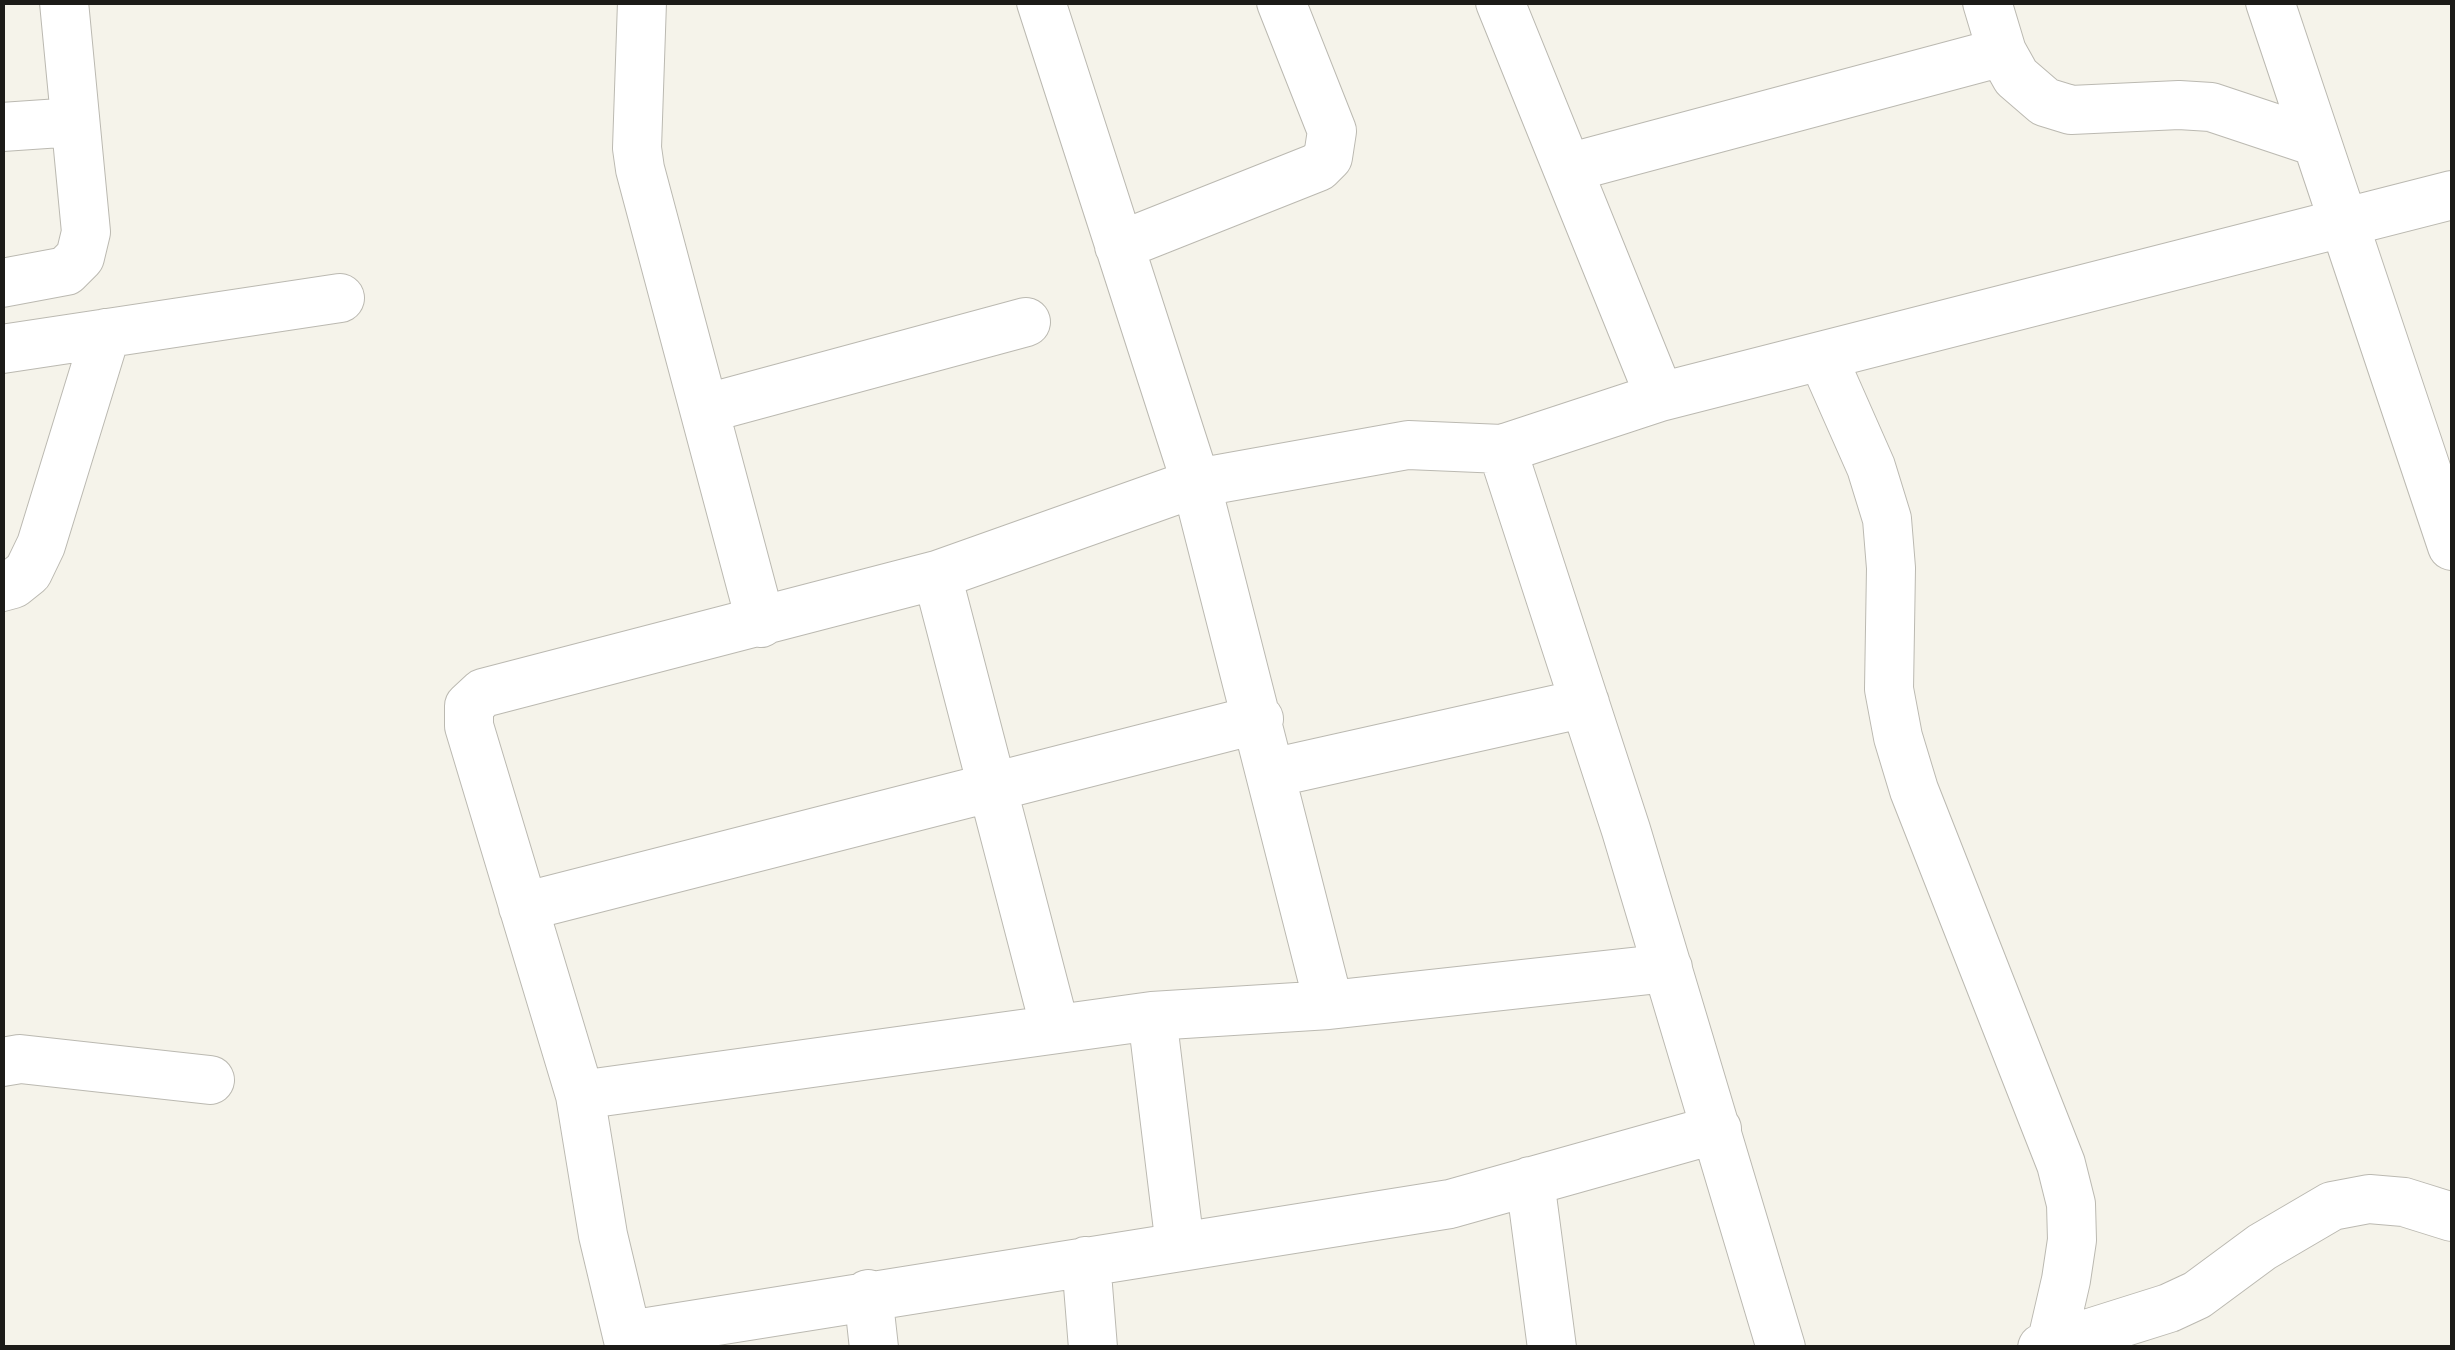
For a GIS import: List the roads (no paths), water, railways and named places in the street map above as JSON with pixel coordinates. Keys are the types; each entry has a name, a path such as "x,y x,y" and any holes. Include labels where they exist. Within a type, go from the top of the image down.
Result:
{"street":[{"path":"2,283 66,270 80,257 86,232 64,2"},
{"path":"642,2 637,148 640,169 761,623"},
{"path":"1041,2 1196,483 1329,1005"},
{"path":"1119,246 1318,167 1328,158 1332,132 1281,2"},
{"path":"1500,2 1660,397"},
{"path":"1987,2 2002,52 2016,77 2045,102 2071,110 2211,107 2316,142"},
{"path":"2270,2 2452,546"},
{"path":"1568,168 2002,52"},
{"path":"2,127 76,122"},
{"path":"1717,1129 1423,1208 868,1294 629,1341 603,1235 580,1095 468,726 470,706 483,693 500,687 937,575 1196,483 1408,445 1502,449 1660,397 2452,195"},
{"path":"2,349 340,298"},
{"path":"704,409 1026,322"},
{"path":"2,587 28,572 42,545 106,334"},
{"path":"1822,356 1871,467 1887,519 1891,568 1888,688 1898,737 1914,790 2061,1164 2071,1204 2068,1266 2046,1346"},
{"path":"1502,449 1668,968 1782,1348"},
{"path":"937,575 1055,1028"},
{"path":"1272,773 1585,703"},
{"path":"524,907 1258,719"},
{"path":"580,1095 1152,1016 1329,1005 1668,968"},
{"path":"1152,1016 1180,1246"},
{"path":"2,1062 20,1059 210,1080"},
{"path":"1530,1181 1552,1348"},
{"path":"2046,1346 2169,1308 2332,1206 2369,1199 2404,1202 2452,1217"},
{"path":"1086,1261 1093,1348"},
{"path":"868,1294 874,1348"}]}
